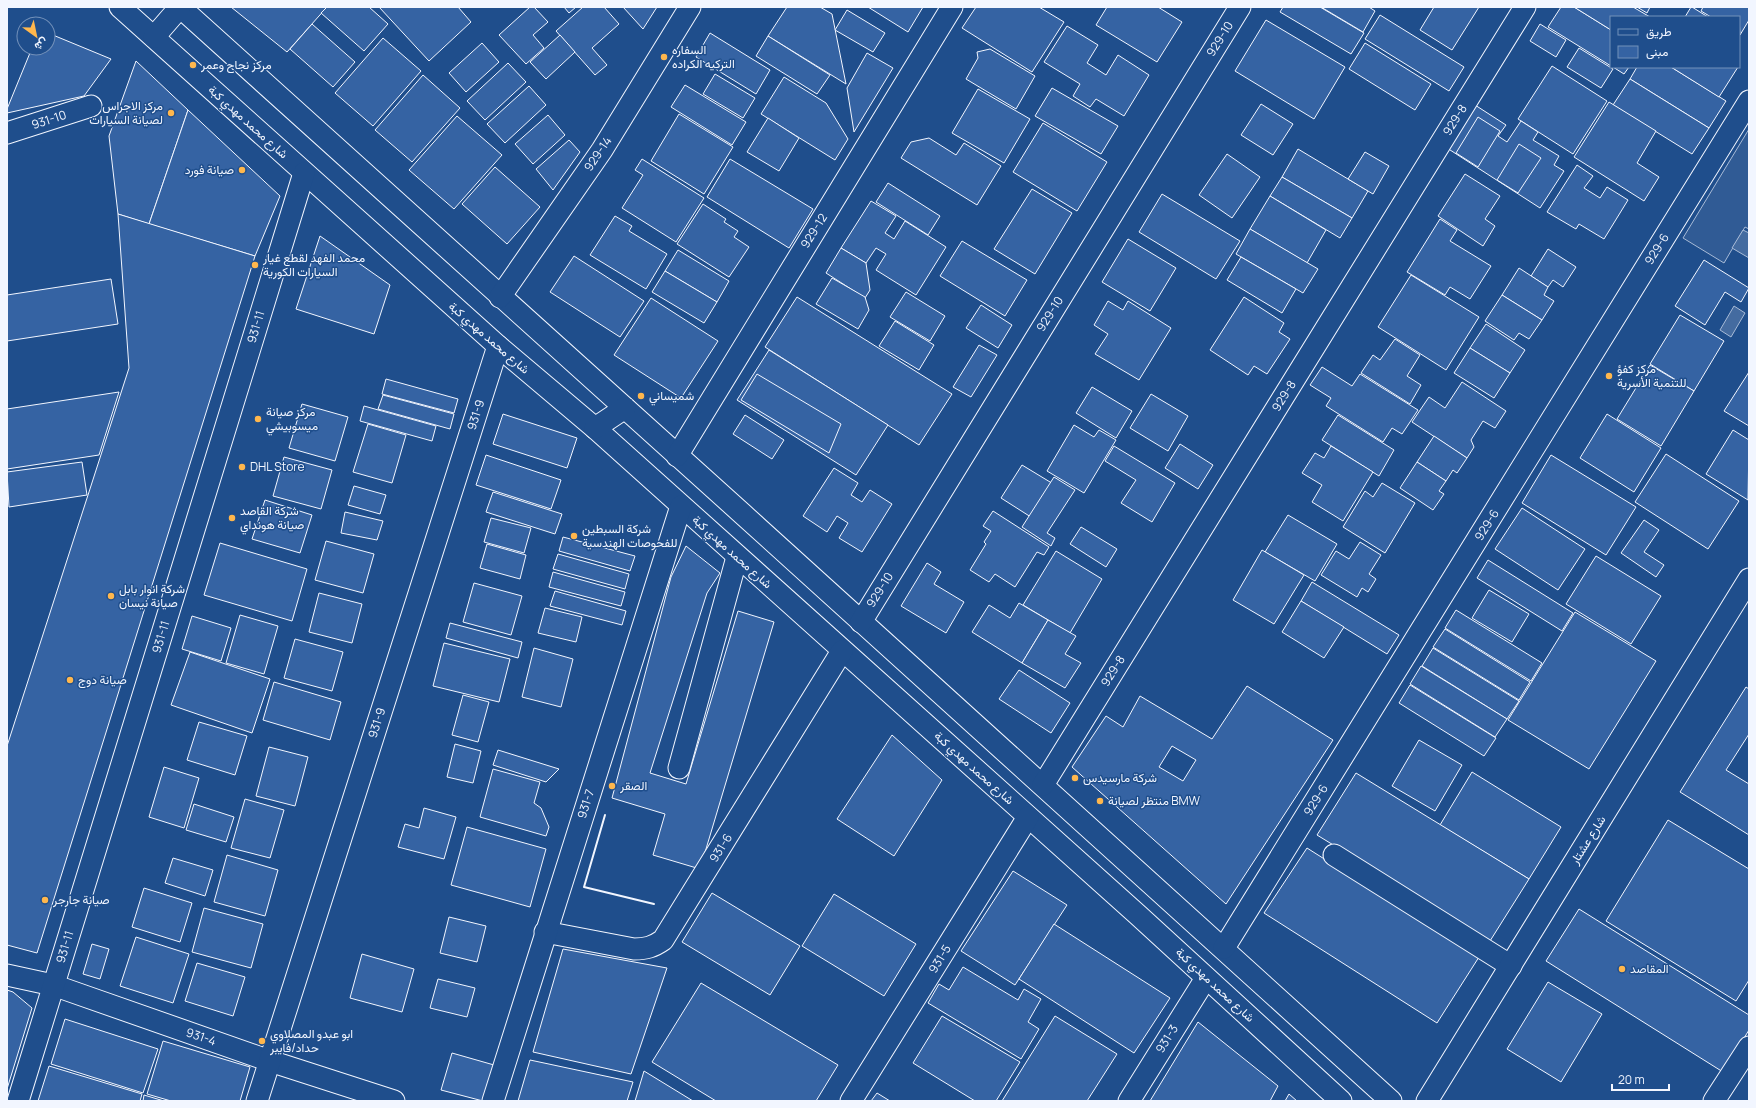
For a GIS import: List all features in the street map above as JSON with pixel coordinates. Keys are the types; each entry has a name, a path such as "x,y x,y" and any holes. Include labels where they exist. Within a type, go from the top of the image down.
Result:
{"street":[{"name":"شارع محمد مهدي كبة","path":"120,7 498,346 595,428 842,652 1138,915 1341,1101"},
{"path":"154,37 180,7 500,297 1043,784 1391,1101"},
{"name":"929-14","path":"500,297 602,150 690,7"},
{"name":"929-12","path":"677,456 952,7"},
{"name":"929-10","path":"861,622 1240,7"},
{"name":"929-8","path":"1043,784 1525,7"},
{"name":"929-6","path":"1224,948 1749,102"},
{"name":"931-10","path":"7,134 91,106"},
{"name":"931-11","path":"18,1101 304,173"},
{"name":"931-9","path":"257,1101 498,346"},
{"path":"595,428 625,408"},
{"name":"931-7","path":"492,1101 681,506"},
{"path":"679,768 737,557"},
{"name":"شارع عشتار","path":"1428,1101 1749,579"},
{"name":"931-6","path":"545,932 634,950 654,946 663,940 842,652"},
{"name":"931-5","path":"851,1101 1028,817"},
{"path":"1334,855 1510,966"},
{"path":"1138,915 1159,889"},
{"name":"931-4","path":"7,975 53,985 270,1061 394,1101"},
{"name":"931-3","path":"1129,1101 1206,978"},
{"path":"1714,1101 1749,1047"}],"shaded area":[{"path":"1749,129 1749,229 1745,227 1724,263 1683,238"},
{"path":"1743,230 1749,233 1749,258 1732,248"},
{"path":"1734,306 1745,313 1731,337 1720,330"}],"building":[{"path":"231,7 327,7 287,52"},
{"path":"327,7 369,7 388,24 364,51 321,13"},
{"path":"379,7 458,7 471,22 429,61"},
{"path":"530,7 534,7 548,22 533,35 544,48 526,64 499,35"},
{"path":"564,7 576,7 569,13"},
{"path":"583,7 604,7 619,24 592,48 607,65 595,75 556,31"},
{"path":"623,7 657,7 643,29"},
{"path":"787,7 820,7 832,14 846,84 768,36"},
{"path":"868,7 923,7 908,32"},
{"path":"976,7 1039,7 1064,22 1032,72 962,28"},
{"path":"1107,7 1158,7 1182,22 1157,62 1096,25"},
{"path":"1283,7 1320,7 1364,33 1351,54 1280,12"},
{"path":"1321,7 1369,7 1375,11 1363,32"},
{"path":"1434,7 1479,7 1452,50 1420,30"},
{"path":"1561,7 1574,7 1610,29 1610,65 1548,27"},
{"path":"1574,7 1633,7 1648,16 1610,16 1610,29"},
{"path":"1637,7 1650,7 1647,13"},
{"path":"1692,7 1706,16 1686,16"},
{"path":"1703,7 1749,7 1749,20 1740,35 1740,16 1709,16 1701,11"},
{"path":"847,10 885,33 873,52 835,30"},
{"path":"1380,15 1464,67 1449,91 1365,39"},
{"path":"1266,20 1345,67 1314,119 1235,71"},
{"path":"312,24 355,62 333,87 290,49"},
{"path":"1540,24 1566,40 1556,57 1530,41"},
{"path":"1067,26 1098,45 1087,63 1106,75 1118,55 1149,75 1124,116 1096,99 1090,107 1073,96 1080,84 1044,62"},
{"path":"710,33 770,70 756,94 696,57"},
{"path":"560,35 575,52 546,79 530,62"},
{"path":"56,36 111,59 84,96 7,113 7,109 29,56 56,56"},
{"path":"768,36 830,75 817,94 756,56"},
{"path":"383,38 421,71 373,126 335,93"},
{"path":"482,43 499,62 466,92 449,73"},
{"path":"1365,43 1431,84 1415,110 1349,69"},
{"path":"1579,48 1613,69 1601,88 1567,67"},
{"path":"990,49 1035,76 1016,109 966,79 978,58 977,52"},
{"path":"867,53 893,68 854,132 847,88"},
{"path":"136,61 188,110 149,224 118,214 109,136"},
{"path":"508,63 526,82 485,120 467,101"},
{"path":"1552,66 1607,101 1573,154 1518,119"},
{"path":"1615,68 1628,68 1624,74"},
{"path":"1636,68 1673,68 1726,101 1709,128 1630,79"},
{"path":"1673,68 1737,68 1719,97"},
{"path":"715,74 755,98 743,118 703,94"},
{"path":"423,75 460,108 412,162 375,130"},
{"path":"784,77 826,103 848,139 835,160 761,114"},
{"path":"1630,79 1709,128 1692,154 1613,105"},
{"path":"685,85 746,122 732,145 671,107"},
{"path":"529,86 546,105 505,143 487,124"},
{"path":"1052,88 1118,126 1101,154 1035,116"},
{"path":"978,89 1030,119 1004,163 952,133"},
{"path":"1609,102 1656,131 1637,163 1659,177 1644,201 1574,157"},
{"path":"1261,104 1293,124 1273,155 1241,135"},
{"path":"1475,105 1506,125 1498,136 1507,142 1521,121 1538,132 1533,140 1559,156 1554,165 1564,171 1540,208 1447,148"},
{"path":"188,110 280,196 255,256 149,224"},
{"path":"679,114 733,147 704,194 651,161"},
{"path":"548,115 565,135 533,164 515,144"},
{"path":"457,116 502,155 454,209 409,170"},
{"path":"1478,117 1500,131 1478,167 1456,153"},
{"path":"768,118 799,138 779,171 747,152"},
{"path":"1043,123 1107,162 1077,211 1013,172"},
{"path":"929,138 956,155 964,143 1001,166 977,205 901,158 911,142"},
{"path":"569,140 580,152 553,190 536,169"},
{"path":"1519,144 1541,158 1518,193 1497,180"},
{"path":"1298,149 1368,191 1352,218 1282,177"},
{"path":"1365,152 1389,166 1373,194 1348,179"},
{"path":"1227,154 1260,177 1232,218 1199,195"},
{"path":"642,159 704,198 676,242 622,208 643,175 635,170"},
{"path":"730,159 813,209 789,248 707,197"},
{"path":"1577,165 1593,176 1584,188 1600,198 1607,187 1628,200 1604,239 1579,224 1576,229 1547,212"},
{"path":"495,167 540,207 507,244 462,204"},
{"path":"1465,174 1500,196 1485,219 1495,226 1483,246 1438,216"},
{"path":"1282,177 1352,218 1340,238 1270,196"},
{"path":"888,183 940,216 928,235 876,202"},
{"path":"1032,189 1072,213 1035,274 994,249"},
{"path":"1162,194 1240,241 1216,279 1139,232"},
{"path":"1270,196 1326,230 1307,263 1250,229"},
{"path":"871,201 896,216 885,233 894,239 905,221 946,247 916,295 876,270 886,254 876,248 866,263 841,248"},
{"path":"703,204 726,219 724,222 738,231 734,237 749,247 729,277 677,244"},
{"path":"118,214 255,256 37,953 7,945 7,746 129,368"},
{"path":"615,216 632,226 629,231 667,254 646,289 590,255"},
{"path":"1440,219 1457,230 1450,241 1491,266 1470,299 1450,287 1445,295 1407,272"},
{"path":"1250,229 1318,269 1303,293 1236,254"},
{"path":"320,236 390,285 374,334 296,309"},
{"path":"1128,239 1176,268 1150,311 1102,282"},
{"path":"962,241 1027,280 1005,316 940,276"},
{"path":"841,248 866,263 870,290 865,298 826,273"},
{"path":"1548,249 1576,267 1563,287 1553,280 1548,287 1531,276"},
{"path":"678,250 729,281 717,302 665,271"},
{"path":"574,256 644,301 620,337 550,292"},
{"path":"1241,257 1296,289 1282,313 1227,280"},
{"path":"1704,260 1749,288 1741,302 1725,292 1705,325 1675,306"},
{"path":"1519,268 1548,287 1544,295 1554,301 1542,320 1502,295"},
{"path":"665,271 717,302 704,323 652,292"},
{"path":"1411,275 1479,317 1446,370 1378,327"},
{"path":"832,278 865,297 869,310 858,329 816,304"},
{"path":"111,279 118,324 7,341 7,295"},
{"path":"906,292 945,316 930,341 890,317"},
{"path":"1502,295 1542,320 1529,339 1519,333 1514,340 1485,321"},
{"path":"797,297 952,394 919,445 765,347"},
{"path":"1244,297 1284,323 1279,332 1290,339 1267,374 1254,366 1248,375 1210,350"},
{"path":"651,298 718,341 681,398 614,355"},
{"path":"1108,301 1123,310 1128,301 1171,328 1139,380 1095,354 1108,334 1094,325"},
{"path":"981,305 1012,325 998,348 966,328"},
{"path":"1680,315 1724,341 1694,391 1650,364"},
{"path":"895,321 934,345 919,370 879,346"},
{"path":"1486,324 1525,350 1510,373 1470,348"},
{"path":"1395,339 1420,355 1407,376 1421,385 1410,404 1361,373 1373,355 1380,360"},
{"path":"979,345 997,355 971,397 953,387"},
{"path":"1470,348 1510,373 1494,398 1454,373"},
{"path":"769,350 888,425 856,475 737,400"},
{"path":"1650,365 1694,391 1661,446 1617,419"},
{"path":"1322,367 1352,386 1360,374 1418,410 1402,434 1392,428 1383,442 1326,406 1331,398 1310,385"},
{"path":"1749,372 1749,426 1724,411"},
{"path":"757,374 841,424 829,453 741,400"},
{"path":"386,379 458,399 454,413 382,394"},
{"path":"1462,382 1506,411 1495,428 1483,421 1471,440 1474,447 1467,458 1412,422 1429,397 1445,408"},
{"path":"1092,387 1132,411 1116,438 1076,413"},
{"path":"119,392 99,455 7,469 7,409"},
{"path":"1151,394 1188,416 1168,451 1130,428"},
{"path":"383,395 454,414 450,429 378,409"},
{"path":"302,404 348,417 335,461 289,448"},
{"path":"364,406 436,426 432,441 360,421"},
{"path":"503,414 577,438 567,468 493,444"},
{"path":"1607,414 1661,448 1634,492 1580,458"},
{"path":"745,415 784,440 772,459 733,434"},
{"path":"1338,415 1394,450 1379,476 1322,440"},
{"path":"368,424 406,435 392,483 353,472"},
{"path":"1074,425 1094,437 1099,430 1116,440 1084,493 1047,471"},
{"path":"1733,430 1749,440 1748,500 1706,474"},
{"path":"1434,436 1467,458 1457,473 1453,470 1446,481 1417,462"},
{"path":"1180,444 1213,465 1198,489 1165,468"},
{"path":"1114,446 1175,483 1152,522 1121,503 1136,480 1105,461"},
{"path":"1331,446 1373,472 1343,521 1312,502 1322,485 1302,473 1315,453 1324,458"},
{"path":"1666,454 1739,501 1708,549 1635,502"},
{"path":"486,455 561,480 551,509 476,485"},
{"path":"1551,455 1636,507 1606,555 1522,503"},
{"path":"284,457 332,470 321,509 273,496"},
{"path":"82,462 87,495 9,507 7,472"},
{"path":"1417,462 1446,481 1439,491 1444,494 1433,510 1400,488"},
{"path":"1022,465 1055,485 1034,519 1001,498"},
{"path":"834,468 858,483 851,495 862,502 870,490 892,504 862,552 839,538 848,523 837,516 827,532 803,516"},
{"path":"1054,477 1075,490 1047,533 1055,538 1051,546 1022,527"},
{"path":"1382,483 1415,503 1385,553 1343,527 1365,491 1373,497"},
{"path":"354,486 386,495 380,514 348,505"},
{"path":"493,492 562,514 555,534 486,512"},
{"path":"265,500 312,515 300,553 252,539"},
{"path":"1522,508 1585,549 1558,590 1495,549"},
{"path":"993,511 1049,547 1044,555 1037,552 1015,587 995,574 989,582 970,570 986,544 984,542 991,531 983,526"},
{"path":"345,512 383,521 377,540 341,533"},
{"path":"1288,515 1337,544 1315,581 1265,552"},
{"path":"491,518 531,528 524,553 484,542"},
{"path":"1644,520 1659,530 1644,552 1664,565 1656,577 1621,553"},
{"path":"1081,527 1117,549 1106,567 1070,544"},
{"path":"563,537 635,556 630,571 559,551"},
{"path":"326,541 374,554 363,593 315,580"},
{"path":"1360,542 1381,555 1369,574 1376,579 1368,592 1362,588 1357,597 1321,575 1336,551 1349,559"},
{"path":"220,543 307,569 292,621 204,595"},
{"path":"487,544 526,555 520,579 480,568"},
{"path":"686,546 720,573 707,593 650,773 686,784 738,611 774,622 700,869 653,855 665,814 612,798 671,577"},
{"path":"1262,550 1304,575 1274,624 1233,600"},
{"path":"1056,551 1102,579 1070,633 1023,605"},
{"path":"558,554 629,574 625,589 553,569"},
{"path":"1596,556 1661,596 1631,644 1566,604"},
{"path":"1488,560 1573,613 1562,631 1477,578"},
{"path":"927,563 941,572 934,584 964,602 946,633 901,606"},
{"path":"553,572 625,592 621,606 549,587"},
{"path":"1312,582 1399,635 1387,654 1301,601"},
{"path":"474,583 522,596 511,635 463,622"},
{"path":"1489,590 1529,614 1512,642 1472,618"},
{"path":"555,591 626,611 622,625 550,606"},
{"path":"319,593 362,604 352,643 309,632"},
{"path":"1301,601 1344,627 1324,658 1282,632"},
{"path":"1019,603 1048,620 1022,663 972,632 989,605 1010,618"},
{"path":"545,608 582,617 576,642 538,633"},
{"path":"1456,610 1542,663 1531,681 1445,628"},
{"path":"1575,612 1656,661 1589,769 1508,720"},
{"path":"240,615 278,626 264,674 226,663"},
{"path":"192,616 231,628 221,661 182,649"},
{"path":"1048,620 1076,636 1065,654 1081,663 1065,688 1022,663"},
{"path":"450,623 522,642 518,658 446,638"},
{"path":"1445,629 1530,682 1519,700 1433,647"},
{"path":"295,639 343,652 332,691 284,678"},
{"path":"444,643 510,659 499,702 433,686"},
{"path":"534,648 573,659 561,707 522,697"},
{"path":"1433,648 1519,701 1507,719 1422,666"},
{"path":"190,652 270,679 252,733 171,705"},
{"path":"1421,666 1507,719 1495,737 1410,684"},
{"path":"1019,670 1070,703 1051,733 999,699"},
{"path":"274,682 341,702 330,740 263,720"},
{"path":"1410,685 1496,738 1484,756 1399,703"},
{"path":"1247,686 1333,740 1226,904 1072,767 1106,716 1123,727 1140,696 1212,739","holes":["1172,746 1196,760 1183,781 1159,767"]},
{"path":"1746,687 1749,689 1749,734 1726,770 1749,784 1749,835 1680,792"},
{"path":"463,695 489,702 478,742 452,735"},
{"path":"199,722 247,736 235,775 187,760"},
{"path":"892,735 942,780 894,856 837,819"},
{"path":"1419,740 1462,765 1435,811 1392,786"},
{"path":"455,744 481,751 473,783 447,777"},
{"path":"269,747 308,757 295,806 256,796"},
{"path":"498,750 559,769 546,782 493,765"},
{"path":"164,767 199,778 184,828 149,817"},
{"path":"493,769 540,782 534,803 541,808 549,827 546,836 480,817"},
{"path":"1472,772 1561,827 1529,879 1440,825"},
{"path":"1356,773 1529,879 1490,941 1317,835"},
{"path":"245,799 284,810 270,858 231,848"},
{"path":"194,804 234,817 226,842 186,830"},
{"path":"424,808 456,817 444,859 398,847 405,824 419,828"},
{"path":"1668,820 1749,869 1749,980 1736,1001 1606,921"},
{"path":"467,827 546,849 530,907 451,885"},
{"path":"1307,848 1479,957 1437,1023 1264,913"},
{"path":"227,855 278,870 265,916 214,902"},
{"path":"173,858 213,870 205,896 165,883"},
{"path":"1013,871 1067,905 1015,985 961,951"},
{"path":"144,888 192,903 180,942 132,927"},
{"path":"712,893 800,946 770,995 682,942"},
{"path":"834,894 916,944 884,996 802,946"},
{"path":"204,908 263,924 251,968 192,952"},
{"path":"1579,909 1749,1015 1749,1030 1723,1072 1546,961"},
{"path":"449,917 486,926 477,962 440,953"},
{"path":"1054,924 1170,998 1134,1053 1019,979"},
{"path":"136,937 189,954 173,1003 120,986"},
{"path":"92,944 109,949 100,979 83,974"},
{"path":"563,949 667,968 631,1074 533,1052"},
{"path":"362,954 414,969 402,1012 350,998"},
{"path":"197,963 245,977 233,1016 185,1001"},
{"path":"963,967 1018,1000 1024,989 1041,999 1028,1022 1039,1029 1021,1059 928,1003 939,984 949,990"},
{"path":"438,979 475,988 467,1017 430,1008"},
{"path":"1548,982 1602,1014 1561,1082 1507,1049"},
{"path":"701,983 838,1065 816,1101 716,1101 652,1062"},
{"path":"7,990 13,992 32,1008 7,1089"},
{"path":"942,1016 1020,1062 996,1101 975,1101 913,1063"},
{"path":"1055,1016 1117,1054 1087,1101 1002,1101"},
{"path":"65,1019 158,1049 143,1093 51,1064"},
{"path":"1198,1022 1278,1086 1270,1101 1150,1101"},
{"path":"163,1041 250,1067 240,1101 171,1101 147,1094"},
{"path":"452,1053 494,1065 483,1101 441,1090"},
{"path":"530,1060 633,1082 627,1101 518,1101"},
{"path":"49,1066 142,1094 140,1101 38,1101"},
{"path":"644,1071 693,1101 635,1101"},
{"path":"877,1093 890,1101 871,1101"},
{"path":"1289,1094 1297,1101 1285,1101"},
{"path":"144,1095 164,1101 143,1101"}],"wall":[{"path":"605,815 584,887 654,904"}],"place":[{"name":"السفاره التركيه الكراده","path":"664,57"},
{"name":"مركز نجاح وعمر","path":"193,65"},
{"name":"مركز الاجراس لصيانة السيارات","path":"171,113"},
{"name":"صيانة فورد","path":"242,170"},
{"name":"محمد الفهد لقطع غيار السيارات الكورية","path":"255,265"},
{"name":"مركز كفؤ للتنمية الأسرية","path":"1609,376"},
{"name":"شميساني","path":"641,396"},
{"name":"مركز صيانة ميسوبيشي","path":"258,419"},
{"name":"DHL Store","path":"242,467"},
{"name":"شركة القاصد صيانة هونداي","path":"232,518"},
{"name":"شركة السبطين للفحوصات الهندسية","path":"574,536"},
{"name":"شركة انوار بابل صيانة نيسان","path":"111,596"},
{"name":"صيانة دوج","path":"70,680"},
{"name":"شركة مارسيدس","path":"1075,778"},
{"name":"الصقر","path":"612,786"},
{"name":"منتظر لصيانة BMW","path":"1100,801"},
{"name":"صيانة جارجر","path":"45,900"},
{"name":"المقاصد","path":"1622,969"},
{"name":"ابو عبدو المصلاوي حداد/فايبر","path":"262,1041"}]}
